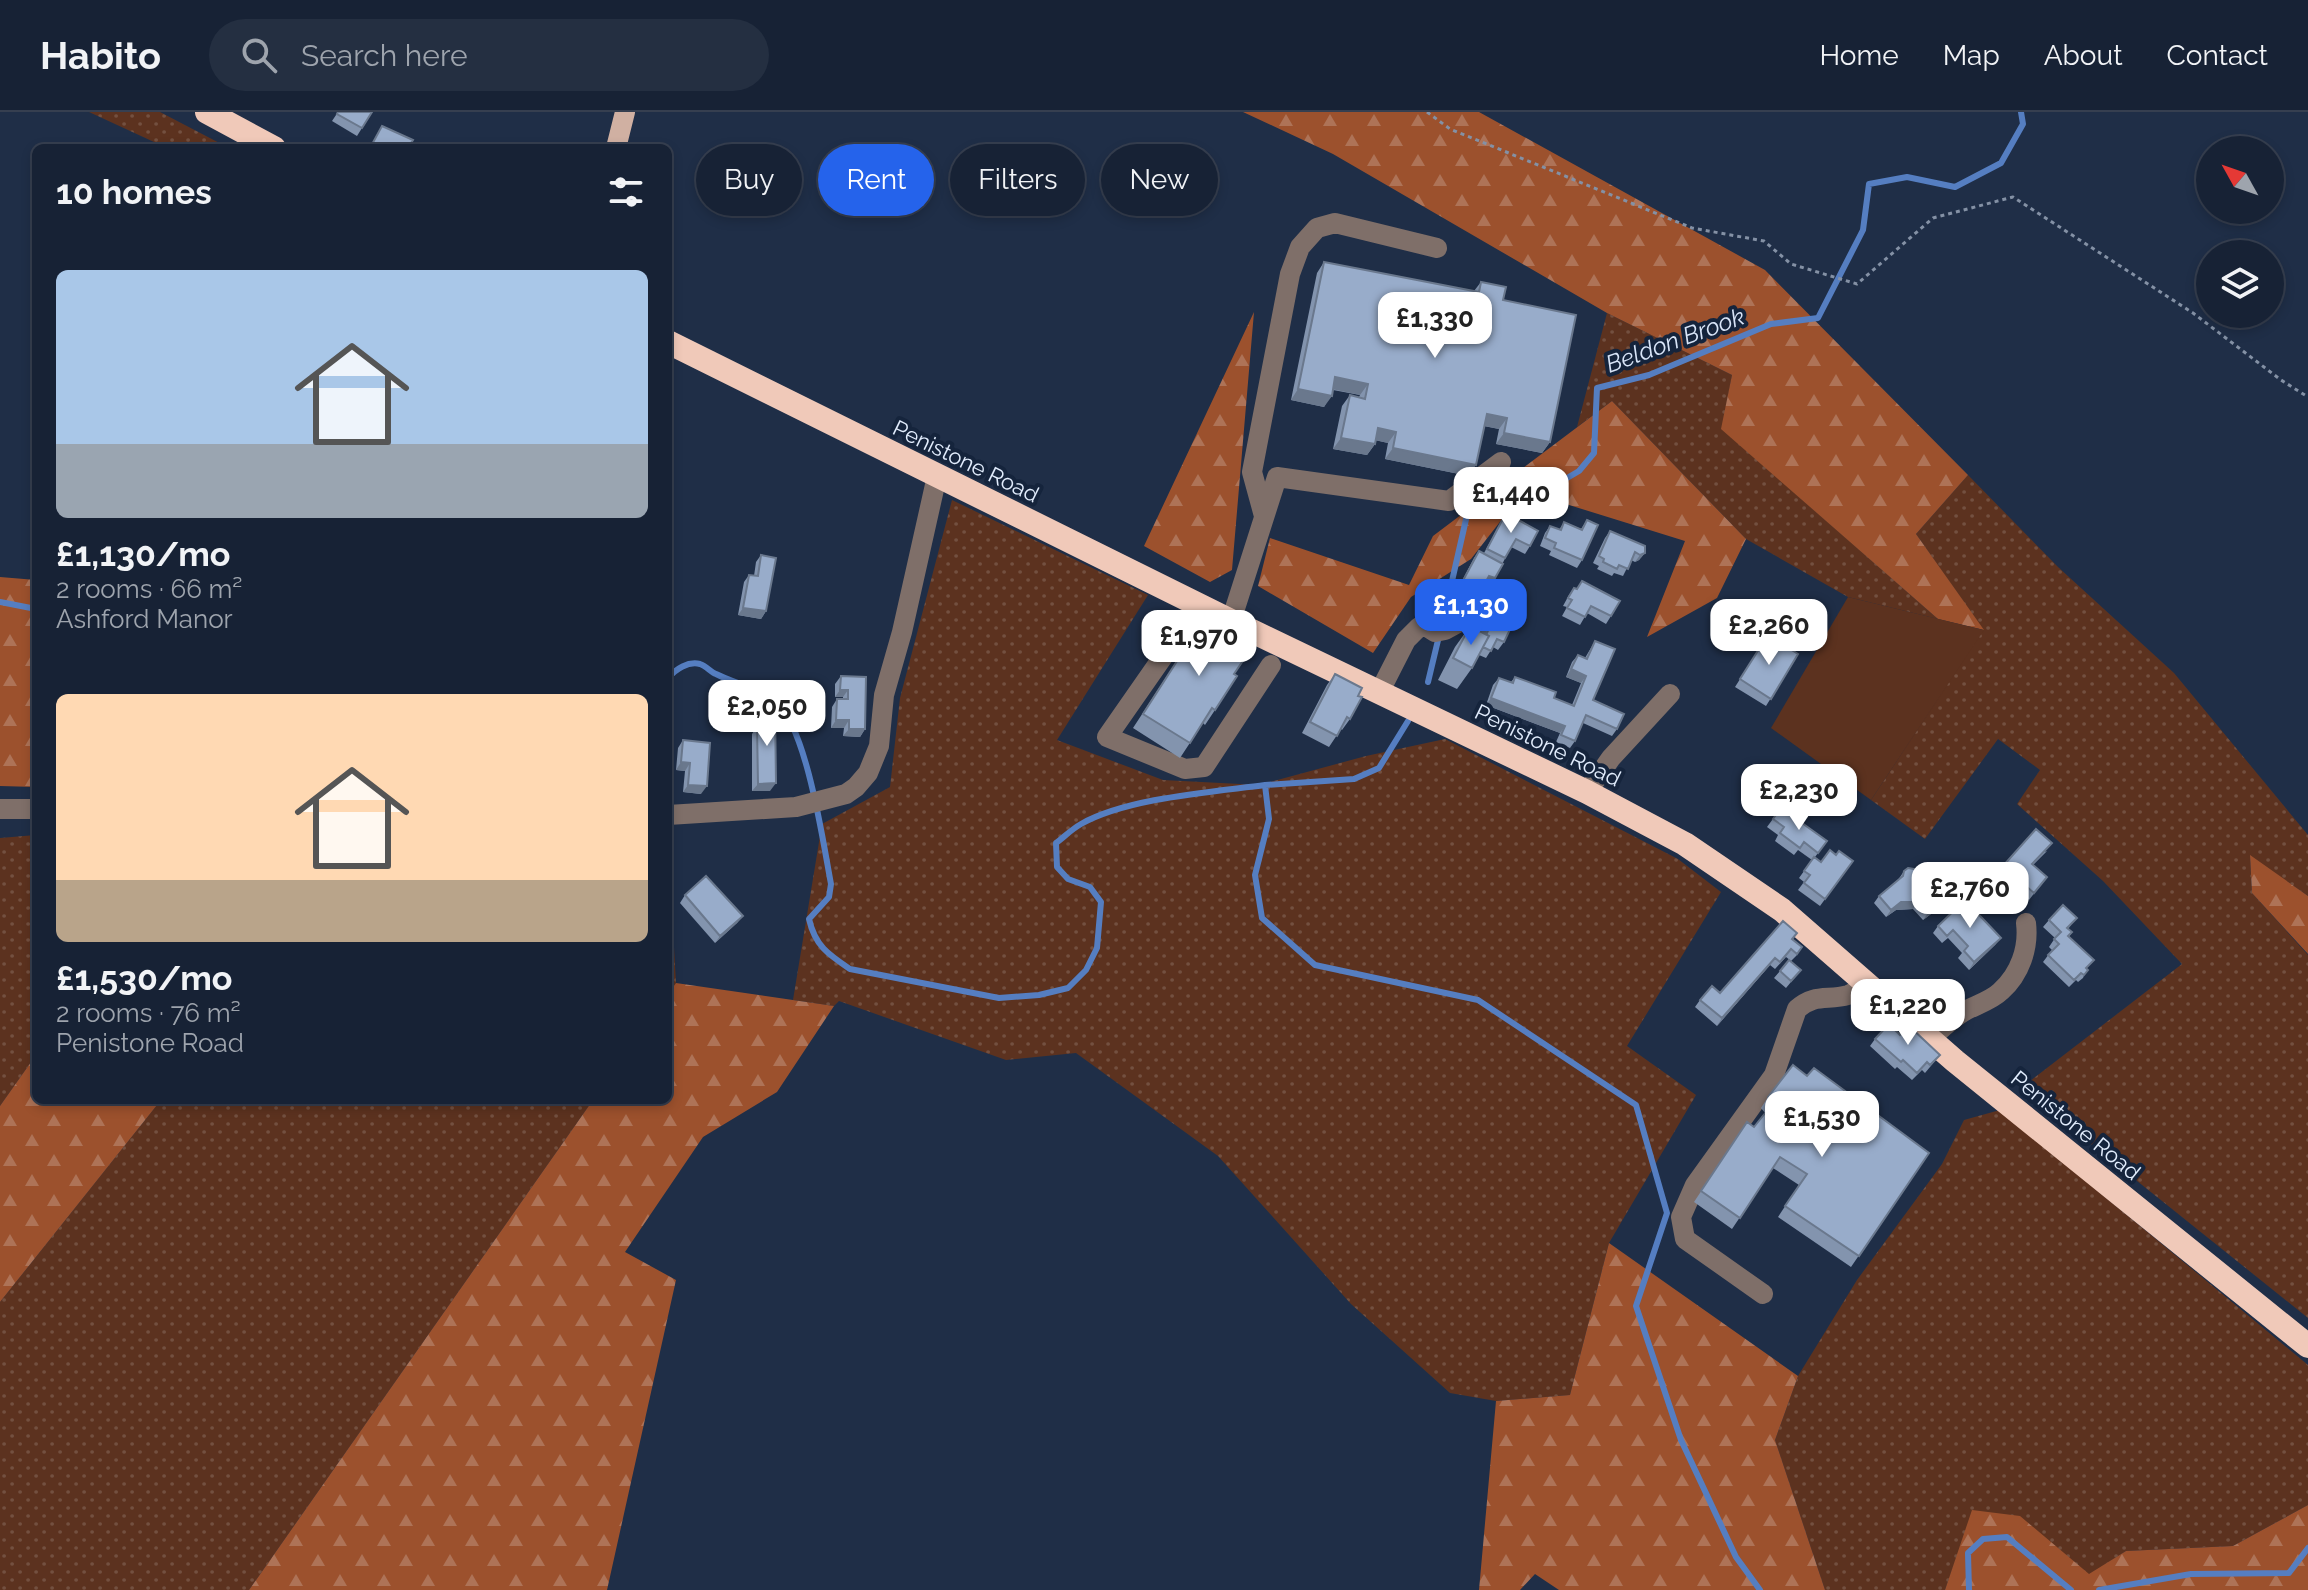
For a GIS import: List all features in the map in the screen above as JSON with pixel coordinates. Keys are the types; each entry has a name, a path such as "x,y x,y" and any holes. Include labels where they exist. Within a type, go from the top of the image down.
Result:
{"highway":[{"path":"212,113 267,144"},
{"name":"Penistone Road","path":"672,344 1231,621 1587,792 1685,844 1782,910 1929,1040 2308,1346"}],"main road":[{"path":"617,144 625,112"}],"street":[{"path":"1264,516 1252,472 1290,274 1300,247 1317,228 1335,223 1437,248"},
{"path":"1231,621 1277,477 1449,501 1501,462"},
{"path":"672,815 796,807 835,799 856,787 868,773 879,746 884,695 902,632 937,476"},
{"path":"1380,691 1406,640 1419,627 1440,631 1478,612 1511,602"},
{"path":"1199,605 1107,737 1185,769 1204,767 1271,665"},
{"path":"1587,792 1611,758 1670,694"},
{"path":"0,809 32,809"},
{"path":"1929,1040 1965,1010 2000,993 2016,973 2021,960 2028,935 2026,923"},
{"path":"1763,1294 1685,1239 1681,1217 1695,1185 1774,1075 1797,1009 1816,998 1850,994 1864,984"}],"path":[{"path":"1427,112 1450,129 1692,228 1764,241 1791,264 1857,284 1933,218 2013,197 2193,313 2308,397"}],"shaded area":[{"path":"89,112 160,112 221,144 158,144"},
{"path":"1607,313 1732,375 1722,429 1938,619 1848,597 1746,539 1612,401 1577,427"},
{"path":"1968,475 2058,567 2174,673 2308,835 2308,896 2250,856 2252,893 2308,955 2308,1318 2021,1088 2182,964 2103,881 2017,804 2040,770 1998,739 1925,839 1871,800 1983,630 1916,534"},
{"path":"952,500 1148,595 1057,740 1163,780 1259,785 1366,756 1445,739 1678,859 1721,892 1627,1046 1696,1095 1609,1243 1570,1395 1496,1401 1450,1393 1351,1304 1218,1156 1076,1053 1006,1060 839,1001 834,1006 793,1000 822,824 890,787 900,698"},
{"path":"1848,597 1984,630 1871,800 1771,728"},
{"path":"32,835 32,1061 0,1106 0,838"},
{"path":"672,912 676,983 672,988"},
{"path":"158,1104 590,1104 249,1590 0,1590 0,1302"},
{"path":"2000,1110 2308,1365 2308,1505 2233,1546 2126,1551 2089,1575 1973,1511 1945,1590 1825,1590 1775,1440 1798,1376 1857,1280 1942,1164 1964,1120"}],"green space":[{"path":"1243,112 1479,112 1765,270 1968,475 1916,534 1984,630 1938,619 1721,429 1732,375 1607,313 1333,154"},
{"path":"1254,312 1232,570 1210,582 1144,546"},
{"path":"1612,401 1746,539 1717,598 1647,637 1685,541 1524,491 1471,559 1411,597 1373,653 1258,586 1270,538 1409,585 1433,536"},
{"path":"0,577 32,580 32,787 0,786"},
{"path":"2250,855 2308,896 2308,954 2252,893"},
{"path":"676,983 834,1006 777,1092 703,1137 625,1252 676,1280 607,1590 249,1590 590,1104 672,1104 672,988"},
{"path":"32,1061 32,1104 158,1104 0,1302 0,1106"},
{"path":"1609,1243 1798,1376 1775,1440 1825,1590 1559,1590 1535,1574 1520,1590 1479,1590 1496,1401 1570,1395"},
{"path":"2308,1505 2308,1590 1945,1590 1972,1510 2020,1516 2089,1574 2126,1551 2233,1546"}],"building":[{"path":"338,112 372,112 362,128"},
{"path":"382,126 413,140 410,144 372,144"},
{"path":"1324,262 1479,292 1481,282 1506,287 1503,300 1576,315 1550,442 1504,433 1507,418 1487,414 1476,465 1393,448 1396,432 1378,428 1375,444 1341,438 1350,395 1365,399 1368,384 1335,377 1332,396 1298,389"},
{"path":"1506,513 1538,531 1530,546 1516,539 1505,558 1487,549"},
{"path":"1587,520 1598,525 1582,560 1554,548 1556,543 1545,538 1550,526 1561,530 1564,522 1582,530"},
{"path":"1610,531 1645,546 1645,553 1640,555 1635,552 1628,569 1619,565 1617,569 1603,562 1604,559 1599,556"},
{"path":"1479,551 1503,564 1495,578 1489,576 1478,596 1460,586"},
{"path":"761,555 776,558 766,611 743,608 749,575 758,576"},
{"path":"1582,581 1620,601 1611,616 1591,606 1585,617 1567,608 1572,600 1568,598"},
{"path":"1497,612 1514,621 1504,642 1497,639 1491,651 1483,647 1489,636 1483,632 1487,633 1490,626 1487,624"},
{"path":"1208,613 1255,643 1215,710 1212,708 1190,743 1143,714"},
{"path":"1470,626 1489,636 1472,668 1453,658"},
{"path":"1768,635 1798,654 1771,699 1740,679"},
{"path":"1595,641 1615,649 1593,700 1624,714 1617,729 1586,715 1575,741 1561,735 1565,726 1491,698 1499,678 1513,683 1515,677 1556,692 1554,698 1574,706 1586,676 1571,669 1578,655 1587,659"},
{"path":"1335,674 1362,688 1358,696 1362,697 1337,736 1310,722"},
{"path":"841,676 866,677 865,729 849,729 849,720 836,720 837,699 848,699 848,690 840,690"},
{"path":"762,709 775,709 776,783 758,784 757,726 762,727"},
{"path":"683,740 710,743 707,786 688,785 690,763 681,762"},
{"path":"1781,808 1827,841 1818,853 1804,842 1800,848 1780,833 1784,827 1773,819"},
{"path":"2036,829 2052,843 2032,864 2047,877 2034,893 2003,866"},
{"path":"1830,850 1836,855 1839,851 1853,861 1825,899 1804,883 1810,875 1804,871 1814,857 1821,862"},
{"path":"1908,868 1917,871 1916,878 1929,881 1945,901 1928,913 1918,902 1901,902 1891,910 1879,896"},
{"path":"706,876 743,916 720,936 685,895"},
{"path":"1965,900 2001,938 1974,962 1964,951 1968,946 1953,930 1947,936 1938,926"},
{"path":"2063,905 2077,918 2067,928 2072,932 2068,936 2094,960 2084,975 2081,973 2074,980 2048,955 2059,944 2054,939 2061,932 2049,920"},
{"path":"1783,921 1797,933 1792,939 1802,947 1797,954 1791,949 1780,962 1775,958 1722,1018 1700,1000 1712,986 1720,993"},
{"path":"1789,960 1801,970 1791,981 1780,971"},
{"path":"1889,1024 1900,1035 1909,1026 1940,1055 1930,1065 1927,1062 1917,1073 1875,1039"},
{"path":"1793,1065 1807,1076 1814,1068 1929,1153 1859,1256 1785,1206 1807,1174 1780,1157 1740,1218 1701,1191 1747,1122 1754,1127 1774,1102 1768,1097"}],"waterway":[{"name":"Beldon Brook","path":"1442,625 1467,515 1479,489 1512,480 1550,488 1579,471 1594,453 1597,388 1649,375 1771,324 1818,318 1863,230 1869,184 1907,177 1955,187 2001,163 2023,124 2021,112"},
{"path":"0,602 32,608"},
{"name":"Beldon Brook","path":"1428,682 1439,636"},
{"path":"672,675 682,666 700,664 770,698 788,717 812,788 831,884 829,897 809,919 824,949 850,969 999,998 1039,995 1068,988 1086,970 1097,948 1101,902 1090,887 1068,879 1057,867 1056,843 1081,824 1122,808 1265,785 1269,819 1255,875 1262,918 1315,965 1478,1000 1636,1105 1667,1213 1636,1306 1681,1440 1736,1557 1760,1590"},
{"name":"Beldon Brook","path":"1265,785 1354,779 1379,768 1408,721"},
{"path":"1969,1590 1968,1553 1983,1539 2007,1537 2071,1590"},
{"path":"2099,1590 2191,1574 2289,1573 2308,1548"}]}
